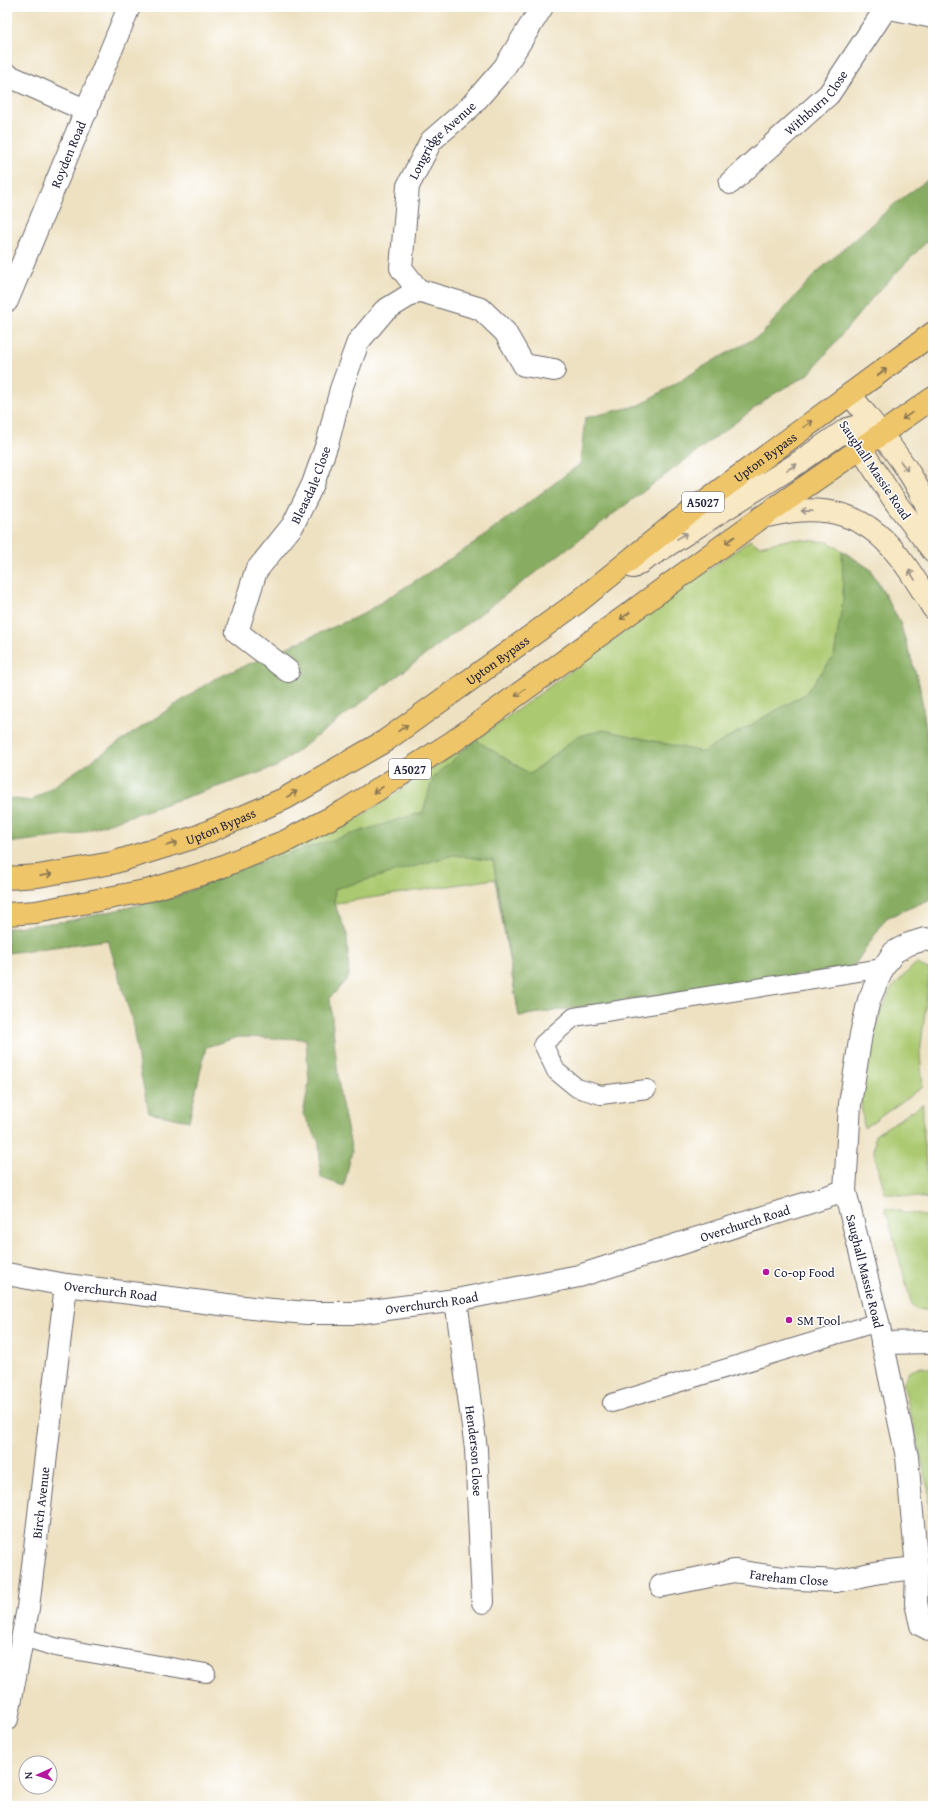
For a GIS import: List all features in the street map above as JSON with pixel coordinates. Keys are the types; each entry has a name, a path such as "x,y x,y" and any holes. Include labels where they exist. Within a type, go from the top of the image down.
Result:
{"main road":[{"name":"Upton Bypass","path":"7,878 38,876 112,863 196,837 284,799 385,741 578,602 674,524 933,333"},
{"name":"Saughall Massie Road","path":"850,394 910,474 928,504 933,524"},
{"name":"A5027","path":"7,914 36,912 150,890 208,872 286,841 344,811 454,741 762,517 933,398"},
{"name":"Saughall Massie Road","path":"832,407 896,503 933,551"},
{"path":"578,602 795,465 847,429 858,426 868,427 880,434"},
{"path":"762,517 795,511 828,512 861,521 890,545 908,568 933,608"}],"street":[{"name":"Royden Road","path":"7,301 130,7"},
{"name":"Longridge Avenue","path":"418,290 401,268 408,186 431,141 470,107 504,68 542,7"},
{"path":"885,7 933,17"},
{"name":"Withburn Close","path":"730,183 829,94 885,7"},
{"path":"7,75 87,111"},
{"path":"418,290 481,309 505,332 524,365 554,370"},
{"name":"Bleasdale Close","path":"288,670 237,632 256,571 293,525 313,484 328,441 340,389 358,342 384,311 418,290"},
{"name":"Saughall Massie Road","path":"933,941 925,939 909,944 894,952 883,968 869,1000 861,1034 850,1104 845,1191 880,1333 907,1457 917,1568 916,1603 921,1625 933,1630"},
{"name":"Overchurch Road","path":"7,1274 66,1285 307,1314 356,1313 456,1300 579,1276 845,1191"},
{"name":"Birch Avenue","path":"7,1719 28,1608 66,1285"},
{"name":"Henderson Close","path":"456,1300 476,1449 483,1602"},
{"path":"880,1333 933,1342"},
{"name":"Fareham Close","path":"661,1586 734,1571 783,1578 836,1581 880,1572 917,1568"}],"lane":[{"path":"647,1089 600,1095 577,1088 556,1070 543,1044 574,1017 883,968"},
{"path":"612,1403 880,1333"},
{"path":"23,1637 56,1647 206,1673"}],"green space":[{"path":"933,176 933,235 873,297 809,374 772,395 276,767 74,835 7,843 7,798 31,801 214,679 361,615 475,543 580,464 585,418 640,405 711,362 761,335 816,273 897,202"},
{"path":"792,539 829,542 870,569 899,620 919,684 933,774 933,898 886,918 853,967 519,1016 495,879 7,953 7,928 69,921 178,896 361,816 476,740 750,540 759,546"},
{"path":"842,551 870,569 899,620 919,684 933,774 933,898 886,918 853,967 519,1016 493,861 454,855 335,889 334,903 347,934 349,977 330,998 340,1095 352,1151 344,1186 321,1178 319,1142 303,1114 309,1083 306,1039 239,1037 206,1047 189,1121 149,1113 139,1066 132,1020 108,940 7,953 7,928 69,921 178,896 242,868 423,812 433,777 476,740 530,774 578,736 604,730 703,752 805,694 834,656 843,599"},
{"path":"916,963 930,970 920,1054 923,1087 864,1128 860,1093 872,1032 891,989"},
{"path":"923,1104 923,1138 931,1199 885,1193 874,1153 875,1135"},
{"path":"885,1208 933,1218 933,1307 929,1310 917,1310 912,1306"},
{"path":"922,1367 933,1370 933,1614 930,1609 931,1554 928,1486 903,1383 909,1371"}],"place":[{"name":"Co-op Food","path":"766,1272"},
{"name":"SM Tool","path":"789,1320"}]}
